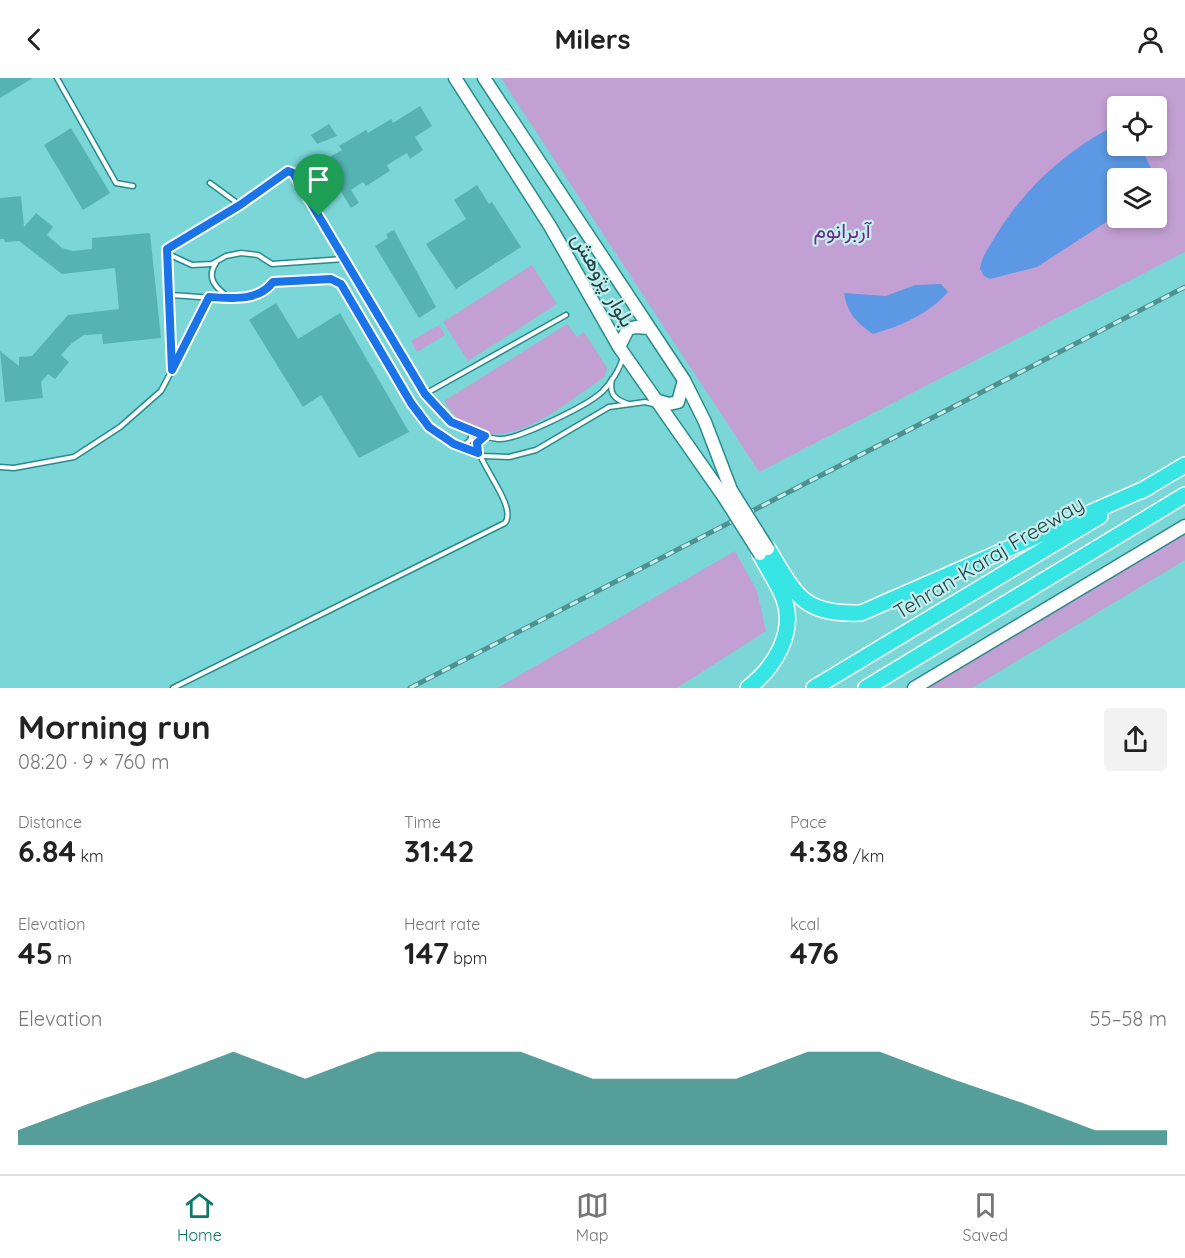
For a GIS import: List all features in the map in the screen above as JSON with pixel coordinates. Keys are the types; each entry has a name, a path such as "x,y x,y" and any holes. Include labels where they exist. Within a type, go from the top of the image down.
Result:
{"highway":[{"name":"Tehran-Karaj Freeway","path":"814,688 1185,465"},
{"path":"764,551 800,599 831,613 861,612 1149,486"},
{"path":"866,688 1185,495"},
{"path":"748,688 774,661 783,644 786,625 784,601 764,551"}],"street":[{"name":"بلوار پژوهش","path":"455,78 550,226 622,350 657,403 727,494"},
{"name":"بلوار پژوهش","path":"484,78 684,380 705,422 727,494"},
{"path":"622,350 628,329 649,328"},
{"path":"657,403 678,402 684,380"},
{"path":"727,494 764,551"},
{"path":"914,688 1185,526"}],"lane":[{"path":"57,78 116,183 133,186"},
{"path":"172,370 170,295 165,253 171,246 240,205 288,171 293,173 425,394 451,422 471,432 500,439 530,432 601,393 621,366 622,350"},
{"path":"210,183 240,205"},
{"path":"165,253 192,265 216,262"},
{"path":"228,297 216,288 212,281 211,270 216,262 226,255 241,253 258,255 272,264 344,258"},
{"path":"170,295 242,298 266,291 273,282 336,280 341,284 411,403 429,427 463,448 478,453 509,457 536,450 609,407 645,402 657,403"},
{"path":"0,467 14,468 74,457 120,427 161,391 209,297"},
{"path":"425,394 566,315"},
{"path":"612,379 612,394 616,400 629,404"},
{"path":"463,448 470,442 471,432"},
{"path":"173,688 505,523 509,516 508,507 478,453 477,443 485,436"}],"green space":[{"name":"آربرانوم","path":"501,78 1185,78 1185,252 759,472"},
{"path":"532,265 557,304 468,361 443,322"},
{"path":"567,324 577,337 584,332 607,368 605,376 550,415 514,431 496,434 479,432 462,423 444,401"},
{"path":"439,325 445,335 417,352 411,341"},
{"path":"1185,533 1185,560 972,688 924,688"},
{"path":"735,551 757,591 766,631 677,688 497,688"}],"water":[{"path":"1107,130 1107,156 1145,156 1151,168 1107,168 1107,222 1037,267 990,279 984,276 980,269 985,254 1009,215 1049,171"},
{"path":"941,284 948,292 932,307 904,323 873,334 854,317 844,293 886,296 915,285"}],"building":[{"path":"0,78 33,78 0,98"},
{"path":"420,106 432,126 415,137 423,150 410,159 407,153 387,165 390,171 366,186 363,182 351,190 359,203 351,208 328,170 334,167 328,158 342,150 339,146 366,130 368,133 391,119 393,123"},
{"path":"329,124 337,136 317,144 311,135"},
{"path":"71,128 110,193 83,210 44,145"},
{"path":"477,185 489,204 492,202 521,247 456,289 426,244 466,219 454,200"},
{"path":"21,196 24,227 36,213 53,227 47,235 62,248 73,251 92,249 92,238 150,233 161,338 103,344 102,334 84,335 72,343 61,355 69,362 55,379 48,374 41,382 43,398 5,402 0,351 19,366 19,357 32,356 68,315 119,309 115,268 62,274 19,241 5,242 4,239 0,239 0,198"},
{"path":"394,230 436,307 419,318 375,246 388,238 386,234"},
{"path":"276,303 298,339 340,313 409,432 359,458 321,395 303,407 249,320"}],"railway":[{"path":"410,688 1185,287"}],"route":[{"path":"288,171 293,173 319,216 425,394 451,422 485,436 477,443 478,453 454,444 429,427 411,403 341,284 336,280 273,282 266,291 256,295 242,298 209,297 172,370 170,295 165,253 167,249 240,205 288,171"}]}
